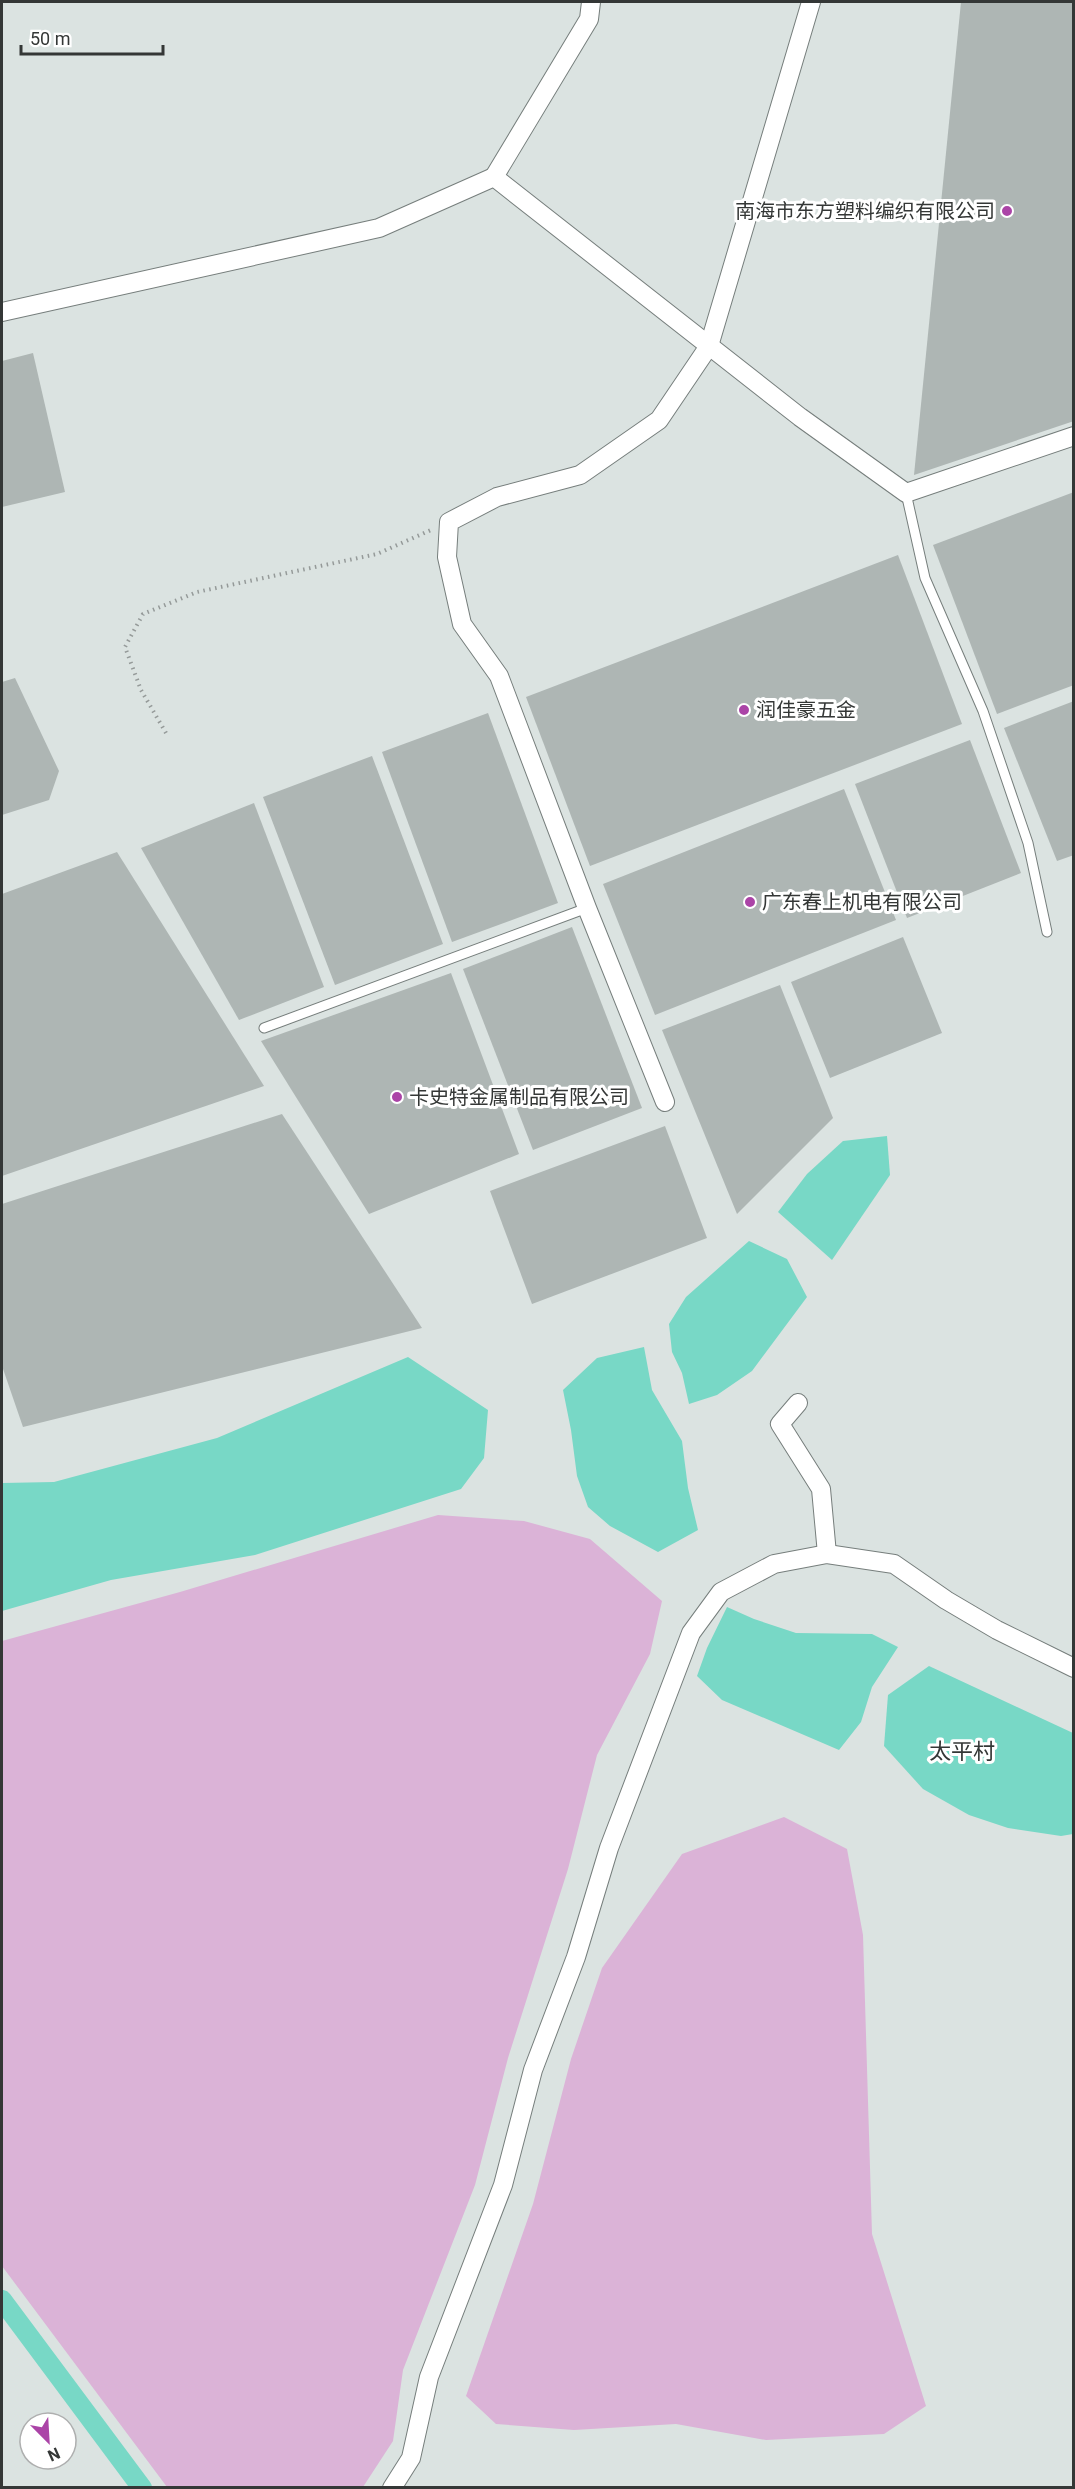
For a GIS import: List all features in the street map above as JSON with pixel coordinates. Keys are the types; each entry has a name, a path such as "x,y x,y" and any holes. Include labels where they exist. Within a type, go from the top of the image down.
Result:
{"street":[{"path":"2,312 379,228 494,177 589,20 591,2"},
{"path":"665,1102 586,908 499,676 462,624 447,557 449,522 497,498 579,474 658,420 709,346 811,2"},
{"path":"494,177 800,417 906,493 1074,436"},
{"path":"798,1403 780,1424 821,1489 827,1554"},
{"path":"392,2487 411,2458 429,2377 503,2186 533,2070 576,1957 609,1848 691,1633 721,1592 774,1564 827,1554 894,1564 946,1600 997,1630 1074,1668"}],"lane":[{"path":"906,493 925,578 983,711 1028,843 1047,932"},
{"path":"264,1028 586,908"}],"path":[{"path":"166,733 141,690 125,647 143,614 197,592 377,554 449,522"}],"shaded area":[{"path":"887,1136 890,1175 832,1260 778,1212 807,1174 843,1141"},
{"path":"749,1241 787,1259 807,1297 752,1371 717,1395 689,1404 682,1373 672,1352 669,1324 686,1297"},
{"path":"644,1347 652,1390 682,1441 688,1488 698,1530 658,1552 610,1526 588,1507 577,1476 563,1390 597,1358"},
{"path":"408,1357 488,1410 484,1458 461,1489 255,1555 111,1580 2,1611 2,1483 54,1482 217,1438"},
{"path":"438,1515 524,1521 590,1539 662,1601 650,1654 597,1755 568,1869 508,2058 475,2185 403,2370 393,2441 363,2487 167,2487 2,2266 2,1641 180,1592"},
{"path":"727,1607 796,1633 872,1634 898,1647 872,1687 861,1722 839,1750 722,1700 697,1676 707,1648"},
{"path":"929,1666 1073,1733 1073,1834 1061,1836 1008,1828 969,1815 923,1789 884,1746 888,1695"},
{"path":"784,1817 847,1849 863,1935 872,2234 926,2406 884,2434 766,2440 676,2424 574,2430 496,2424 466,2396 533,2204 571,2059 602,1968 682,1854"}],"building":[{"name":"南海市东方塑料编织有限公司","path":"961,2 1074,2 1074,421 914,475"},
{"path":"33,353 65,492 2,507 2,361"},
{"path":"1074,492 1074,685 997,714 933,545"},
{"name":"润佳豪五金","path":"898,555 962,724 590,866 526,697"},
{"path":"15,678 59,771 49,800 2,815 2,682"},
{"path":"1074,701 1074,855 1057,861 1004,728"},
{"path":"488,713 558,903 452,942 382,752"},
{"path":"970,740 1021,873 907,918 855,784"},
{"path":"372,756 443,944 335,985 263,797"},
{"name":"广东春上机电有限公司","path":"844,789 896,920 655,1015 603,884"},
{"path":"254,803 324,987 239,1020 141,848"},
{"path":"117,852 264,1086 2,1176 2,894"},
{"path":"572,927 642,1108 533,1150 463,969"},
{"path":"903,937 942,1033 830,1078 791,982"},
{"name":"卡史特金属制品有限公司","path":"451,973 519,1154 369,1214 261,1041"},
{"path":"780,985 833,1118 737,1214 662,1030"},
{"path":"282,1114 422,1328 23,1427 2,1366 2,1204"},
{"path":"665,1126 707,1238 532,1304 490,1191"}],"waterway":[{"path":"2,2300 142,2488"}],"place":[{"name":"南海市东方塑料编织有限公司","path":"1007,211"},
{"name":"润佳豪五金","path":"744,710"},
{"name":"广东春上机电有限公司","path":"750,902"},
{"name":"卡史特金属制品有限公司","path":"397,1097"}],"district":[{"name":"太平村","path":"962,1751"}]}
